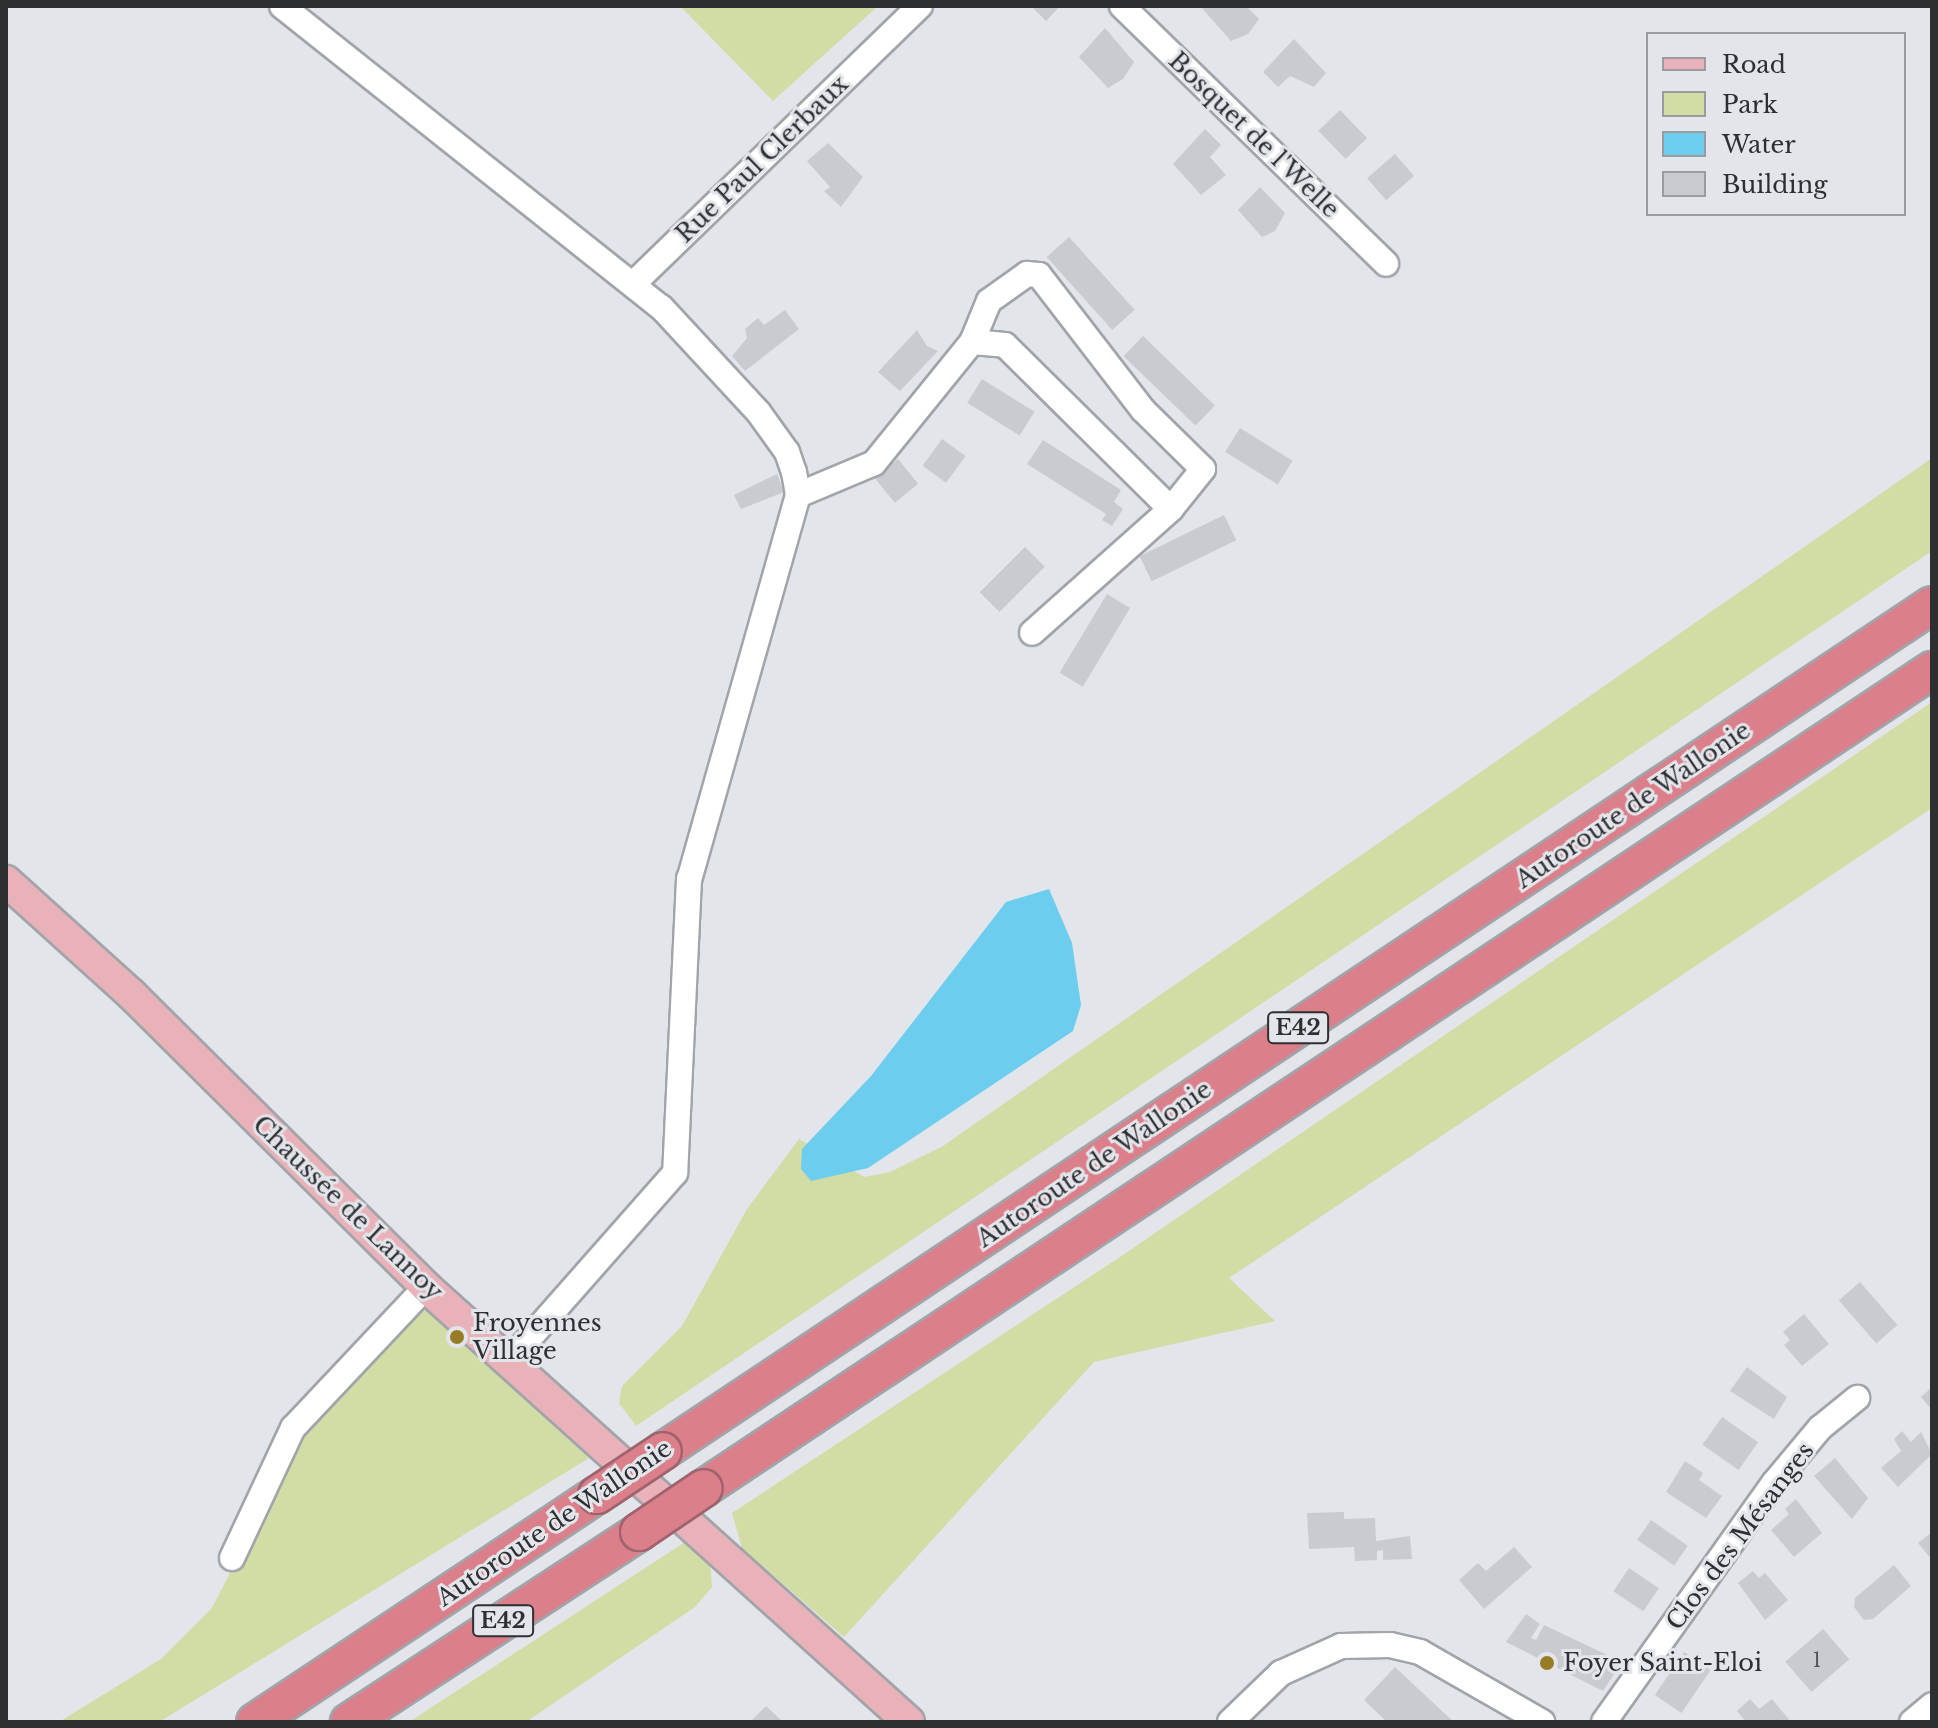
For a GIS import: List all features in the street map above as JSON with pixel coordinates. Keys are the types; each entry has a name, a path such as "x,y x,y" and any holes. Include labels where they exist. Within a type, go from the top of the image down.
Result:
{"highway":[{"name":"Autoroute de Wallonie","path":"255,1722 1932,605"},
{"name":"E42","path":"349,1722 1932,670"}],"main road":[{"name":"Chaussée de Lannoy","path":"6,881 131,994 426,1287 909,1722"}],"street":[{"path":"282,6 634,283 774,432 787,452 798,495 689,879 675,1173 509,1361"},
{"name":"Rue Paul Clerbaux","path":"634,283 920,6"},
{"name":"Bosquet de l'Welle","path":"1122,6 1386,264"},
{"path":"798,495 874,463 972,342 989,301 1027,274 1039,275 1143,410 1203,469 1171,509 1032,633"},
{"path":"972,342 1005,345 1171,509"},
{"path":"232,1558 293,1428 426,1287"},
{"name":"Clos des Mésanges","path":"1604,1722 1774,1483 1820,1428 1857,1398"},
{"path":"1230,1722 1281,1673 1341,1646 1390,1645 1420,1652 1542,1722"},
{"path":"1912,1722 1932,1705"}],"green space":[{"path":"680,6 878,6 773,101"},
{"path":"1932,458 1932,551 636,1426 619,1403 622,1386 682,1326 747,1209 799,1139 864,1177 890,1172 943,1146"},
{"path":"1932,702 1932,808 1229,1278 1275,1321 1094,1362 844,1637 742,1548 732,1513 1120,1257"},
{"path":"426,1310 589,1458 159,1722 59,1722 161,1659 212,1608 301,1434 397,1325"},
{"path":"685,1542 710,1562 712,1587 695,1607 526,1722 409,1722"}],"water":[{"path":"1049,889 1072,943 1081,1005 1073,1031 868,1168 811,1181 801,1169 802,1149 871,1076 1006,902"}],"building":[{"path":"1031,6 1060,6 1046,21"},
{"path":"1200,6 1246,6 1259,19 1248,34 1231,41"},
{"path":"1105,28 1134,62 1123,79 1108,88 1079,57"},
{"path":"1294,39 1326,73 1314,87 1290,76 1278,87 1263,72"},
{"path":"1340,110 1367,138 1346,159 1318,131"},
{"path":"1205,129 1221,145 1210,157 1226,175 1201,195 1173,164"},
{"path":"828,143 863,177 841,207 824,191 830,187 807,161"},
{"path":"1395,154 1414,176 1386,200 1367,178"},
{"path":"1260,187 1285,213 1275,231 1262,237 1238,210"},
{"path":"1069,237 1135,310 1112,330 1047,257"},
{"path":"785,310 799,329 745,371 732,356 747,338 745,329 758,318 764,325"},
{"path":"917,330 927,346 938,351 900,391 878,372"},
{"path":"1143,336 1215,405 1195,426 1124,356"},
{"path":"982,379 1035,412 1020,436 967,403"},
{"path":"1240,428 1293,461 1278,485 1225,452"},
{"path":"942,439 965,456 946,483 923,466"},
{"path":"1043,440 1121,490 1114,502 1123,509 1112,526 1102,520 1106,514 1027,464"},
{"path":"898,459 918,484 895,503 875,478"},
{"path":"777,474 784,492 741,509 734,495"},
{"path":"1224,515 1236,540 1152,581 1140,556"},
{"path":"1025,547 1045,567 1000,612 980,592"},
{"path":"1107,594 1130,608 1083,687 1060,673"},
{"path":"1860,1282 1897,1325 1876,1343 1839,1300"},
{"path":"1804,1314 1829,1344 1802,1366 1784,1345 1790,1340 1783,1332"},
{"path":"1747,1367 1787,1397 1774,1419 1730,1391"},
{"path":"1932,1387 1932,1410 1921,1397"},
{"path":"1722,1417 1758,1442 1739,1470 1702,1445"},
{"path":"1902,1431 1911,1442 1921,1432 1932,1454 1898,1487 1881,1468 1901,1451 1894,1439"},
{"path":"1835,1458 1868,1498 1852,1519 1814,1476"},
{"path":"1685,1461 1703,1473 1699,1480 1722,1496 1706,1518 1666,1492"},
{"path":"1796,1499 1822,1533 1794,1557 1771,1530 1789,1514 1785,1509"},
{"path":"1344,1512 1344,1519 1375,1518 1376,1541 1410,1536 1412,1559 1383,1560 1383,1550 1377,1551 1377,1560 1355,1561 1354,1547 1309,1549 1307,1513"},
{"path":"1651,1520 1688,1546 1674,1565 1637,1540"},
{"path":"1932,1532 1932,1560 1918,1543"},
{"path":"1514,1547 1532,1567 1484,1609 1459,1580 1478,1563 1486,1571"},
{"path":"1894,1565 1911,1586 1873,1619 1864,1620 1854,1607 1855,1598"},
{"path":"1629,1568 1659,1588 1643,1611 1613,1591"},
{"path":"1753,1571 1759,1578 1765,1573 1788,1600 1765,1620 1738,1583"},
{"path":"1526,1614 1540,1624 1531,1638 1536,1640 1544,1625 1622,1662 1603,1691 1506,1642"},
{"path":"1823,1629 1849,1659 1812,1692 1785,1662"},
{"path":"1684,1652 1711,1670 1681,1713 1655,1695"},
{"path":"1395,1667 1454,1722 1385,1720 1364,1700"},
{"path":"1750,1699 1759,1709 1772,1699 1791,1722 1746,1722 1737,1711"},
{"path":"766,1706 783,1722 750,1722"}],"place":[{"name":"Froyennes Village","path":"457,1337"},
{"name":"Foyer Saint-Eloi","path":"1547,1663"}]}
